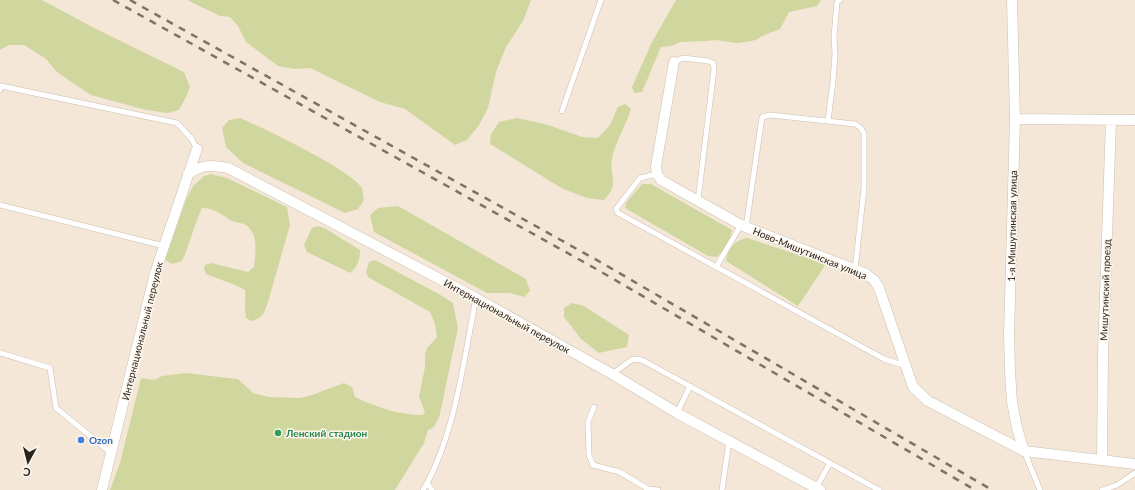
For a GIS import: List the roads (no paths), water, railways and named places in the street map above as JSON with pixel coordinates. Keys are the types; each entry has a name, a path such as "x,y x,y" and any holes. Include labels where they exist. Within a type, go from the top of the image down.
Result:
{"street":[{"name":"1-я Мишутинская улица","path":"1012,0 1015,119 1009,335 1012,402 1017,428 1024,451"},
{"path":"657,174 656,166 674,62"},
{"path":"1015,119 1135,120"},
{"name":"Мишутинский проезд","path":"1102,460 1103,354 1111,120"},
{"name":"Интернациональный переулок","path":"102,490 155,273 197,149"},
{"name":"Интернациональный переулок","path":"188,174 197,168 208,165 228,168 476,298 612,374 677,413 818,489"},
{"name":"Ново-Мишутинская улица","path":"657,174 661,180 743,226 870,277 879,288 913,387 928,401 1024,451"},
{"path":"1024,451 1135,464"}],"lane":[{"path":"562,111 601,0"},
{"path":"828,121 835,54 834,37 837,2 840,0"},
{"path":"674,62 683,58 708,61 713,63 714,68 698,201"},
{"path":"0,90 1,86 177,123 191,138 197,149"},
{"path":"716,267 743,226 762,117 770,115 855,124 861,128 864,134 864,188 855,270"},
{"path":"657,174 640,178 616,209 618,213 884,359 906,366"},
{"path":"0,205 164,246"},
{"path":"423,490 439,458 448,431 476,298"},
{"path":"0,354 50,368 56,408 112,454"},
{"path":"612,374 633,359 642,360 879,490"},
{"path":"677,413 690,386"},
{"path":"594,407 588,422 589,455 593,465 620,472 648,489 658,490"},
{"path":"722,490 729,441"},
{"path":"1024,451 1040,490"},
{"path":"818,489 830,463"},
{"path":"1102,490 1117,485 1135,473"},
{"path":"427,483 432,490"}],"railway":[{"path":"113,0 598,270 975,490"},
{"path":"130,0 602,263 992,490"}],"place":[{"name":"Ленский стадион","path":"278,433"},
{"name":"Ozon","path":"81,440"}]}
